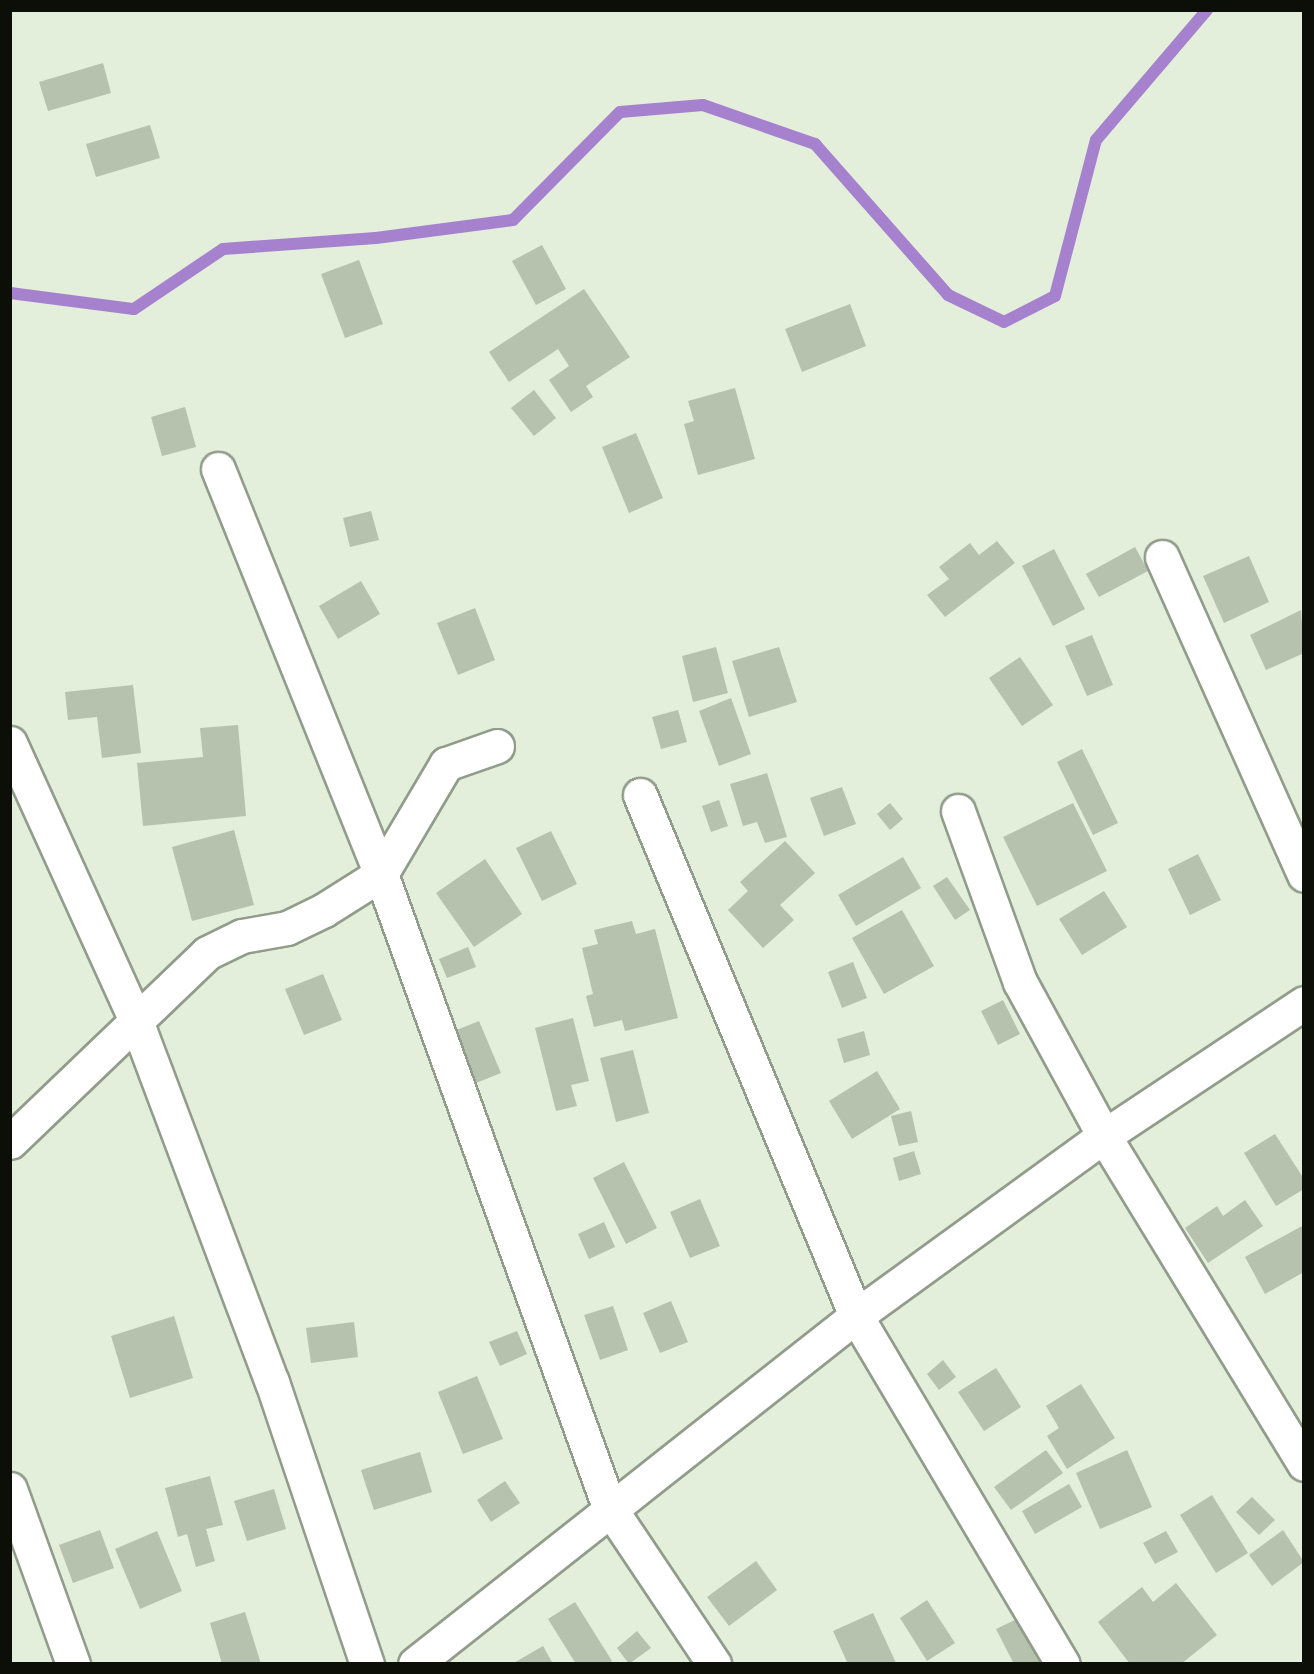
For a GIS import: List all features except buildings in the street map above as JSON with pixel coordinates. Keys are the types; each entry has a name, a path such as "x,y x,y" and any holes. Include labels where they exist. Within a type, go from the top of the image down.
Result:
{"street":[{"path":"218,469 381,874 609,1507 714,1664"},
{"path":"1162,557 1304,875"},
{"path":"10,742 135,1018 272,1382 367,1664"},
{"path":"10,1142 135,1018 207,952 242,936 287,928 324,910 381,874 446,764 497,746"},
{"path":"640,795 856,1316 1063,1664"},
{"path":"958,811 1020,982 1104,1136 1304,1464"},
{"path":"415,1664 609,1507 856,1316 1104,1136 1304,1002"},
{"path":"10,1489 73,1664"}],"waterway":[{"path":"10,293 134,309 223,249 376,238 513,220 620,112 703,105 815,144 948,295 1004,322 1055,296 1096,140 1207,10"}]}
